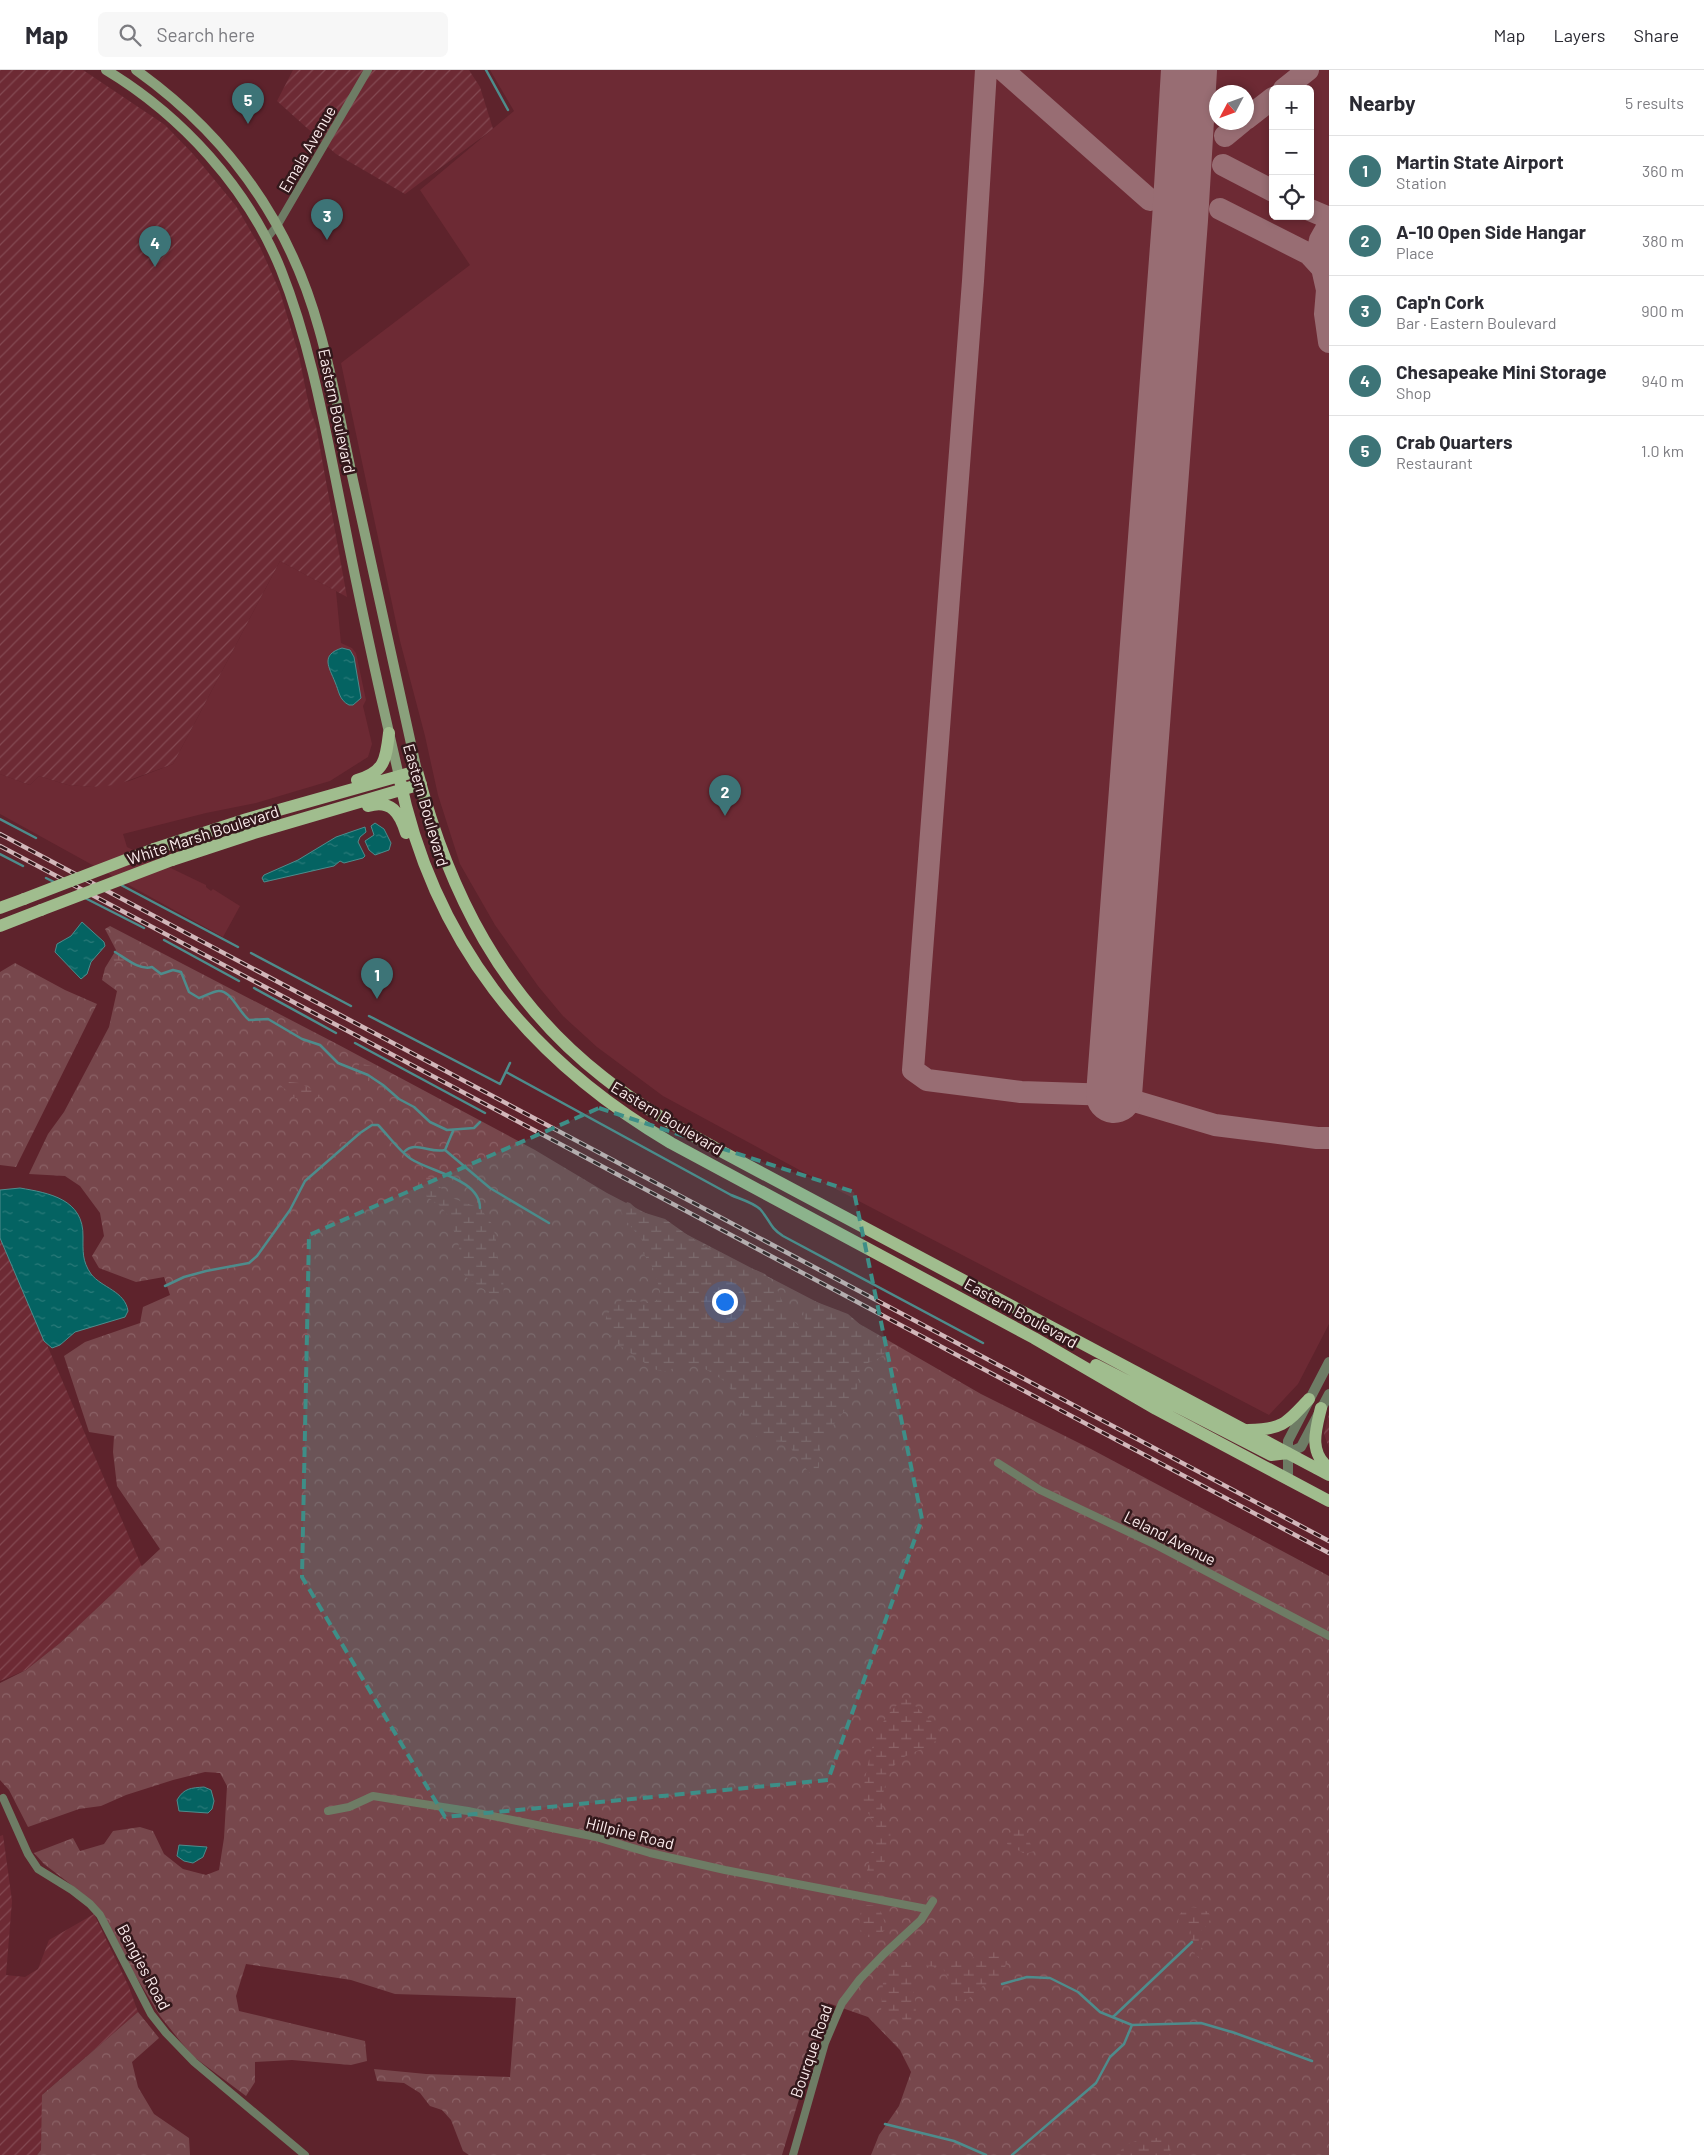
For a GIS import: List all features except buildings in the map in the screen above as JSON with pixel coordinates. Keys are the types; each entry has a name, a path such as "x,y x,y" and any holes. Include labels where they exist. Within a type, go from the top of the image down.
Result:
{"main road":[{"name":"Eastern Boulevard","path":"107,70 142,94 188,134 226,177 255,220 283,274 306,346 389,733 402,790 420,854 451,924 486,980 522,1025 568,1070 591,1089 671,1143 1034,1338 1165,1414 1329,1501"},
{"name":"Eastern Boulevard","path":"136,70 170,95 215,137 250,181 277,226 302,276 319,328 417,771 431,823 459,895 482,938 531,1007 567,1046 602,1076 640,1104 715,1148 1329,1475"},
{"path":"322,797 334,788 368,777 375,772 384,762 389,733"},
{"name":"White Marsh Boulevard","path":"0,908 154,849 322,797 417,771"},
{"name":"White Marsh Boulevard","path":"0,926 172,860 421,784"},
{"path":"296,821 310,824 375,804 384,804 396,812 403,824 410,844 420,854"},
{"path":"1034,1338 1061,1347 1271,1455 1288,1453"},
{"path":"1245,1430 1276,1428 1291,1418 1310,1399"},
{"path":"1322,1408 1314,1439 1319,1456 1329,1468"}],"street":[{"name":"Emala Avenue","path":"266,239 277,226 368,70"},
{"path":"1288,1480 1288,1440 1329,1362"},
{"path":"1288,1453 1301,1447 1329,1394"},
{"name":"Leland Avenue","path":"998,1463 1040,1490 1158,1546 1329,1636"},
{"name":"Hillpine Road","path":"328,1811 349,1807 374,1796 468,1811 596,1836 650,1853 725,1870 927,1909"},
{"name":"Bengies Road","path":"3,1798 28,1854 38,1869 72,1890 90,1904 100,1915 151,2014 166,2033 194,2062 305,2155"},
{"name":"Bourque Road","path":"793,2155 825,2043 842,2003 860,1979 921,1920 933,1901"}],"highlighted area":[{"path":"599,1108 854,1192 922,1519 828,1780 445,1817 302,1577 309,1235"}],"shaded area":[{"path":"0,70 83,70 165,125 194,155 236,206 260,247 280,292 299,356 309,406 316,426 347,597 280,561 173,764 116,785 92,787 68,785 39,776 30,785 0,774"},
{"path":"293,70 469,70 480,87 493,129 405,194 336,154 277,101"},
{"path":"490,70 1329,70 1329,1324 1298,1384 1269,1415 805,1173 663,1096 597,1047 563,1016 538,986 495,925 460,864 438,795 425,736 400,641 341,363 470,265 420,190 514,111"},
{"path":"280,561 336,591 341,643 352,648 356,653 366,700 363,706 372,744 368,757 330,781 256,803 206,813 123,834 127,847 206,885 211,891 213,889 240,906 223,937 0,814 0,774 30,785 39,776 68,785 92,787 129,781 173,764"},
{"path":"0,1235 142,1567 60,1643 26,1670 0,1681"},
{"path":"1329,1413 1329,1448 1324,1434"},
{"path":"3,1835 12,1901 6,1975 25,1977 38,1969 49,1940 94,1914 129,1987 138,2012 43,2094 41,2150 37,2155 0,2155 0,1836"}],"green space":[{"path":"110,926 535,1150 607,1193 865,1327 981,1394 1091,1449 1329,1576 1329,2155 871,2155 879,2135 899,2106 911,2072 900,2050 868,2017 828,2003 782,2155 469,2155 463,2151 451,2120 442,2110 430,2106 420,2093 404,2083 377,2081 374,2069 426,2074 510,2077 516,1998 395,1994 351,1980 246,1964 236,1996 239,2011 365,2041 367,2061 351,2065 292,2060 255,2062 255,2082 246,2096 194,2057 160,2016 129,1965 100,1911 82,1893 44,1864 34,1853 73,1838 80,1851 104,1844 113,1831 140,1827 153,1831 164,1854 183,1869 206,1875 219,1870 224,1838 227,1786 220,1773 205,1772 173,1780 126,1795 101,1806 79,1809 28,1827 9,1790 0,1780 0,1683 26,1670 60,1643 160,1549 117,1486 113,1452 114,1436 89,1432 64,1356 85,1342 140,1323 143,1307 170,1295 164,1277 136,1282 99,1268 92,1256 104,1236 100,1213 80,1186 65,1176 29,1174 48,1134 64,1112 109,1027 117,991 102,980 105,968 116,950 105,929"},
{"path":"119,948 134,953 133,958 143,968 128,966 123,962 115,962 112,958"},
{"path":"15,963 65,990 97,1004 16,1167 0,1165 0,972"},
{"path":"360,1063 375,1067 374,1075 369,1081 363,1081 356,1076 355,1070"},
{"path":"280,1081 299,1083 323,1095 321,1097 295,1098 278,1083"},
{"path":"424,1176 430,1178 452,1198 480,1208 492,1224 496,1237 496,1253 503,1278 504,1297 494,1296 467,1278 463,1273 458,1241 447,1214 439,1205 417,1190 412,1182 417,1177"},
{"path":"627,1202 639,1211 665,1219 703,1246 722,1253 739,1267 756,1270 765,1274 776,1287 788,1315 798,1325 806,1324 803,1311 814,1301 848,1314 887,1345 886,1351 880,1358 867,1363 860,1370 854,1396 821,1444 818,1475 813,1476 809,1472 796,1457 788,1443 765,1441 755,1435 749,1428 733,1393 720,1378 702,1367 687,1363 665,1371 654,1369 625,1350 610,1336 605,1322 614,1306 625,1298 652,1304 661,1296 655,1271 643,1253 642,1240 624,1218 621,1211"},
{"path":"905,1699 910,1701 939,1729 939,1738 926,1747 907,1755 897,1763 889,1774 885,1785 882,1809 890,1831 890,1845 881,1869 866,1884 876,1831 863,1800 867,1769 873,1746 882,1724 896,1706"},
{"path":"1014,1829 1019,1829 1030,1837 1030,1843 1034,1851 1025,1854 1007,1844 1009,1834"},
{"path":"867,1905 872,1905 879,1909 883,1917 885,1930 878,1936 868,1937 860,1931 859,1920 861,1913"},
{"path":"1187,1907 1203,1910 1210,1914 1208,1924 1200,1934 1203,1954 1199,1958 1193,1953 1190,1926 1186,1924 1180,1926 1178,1923 1179,1915"},
{"path":"998,1949 1010,1954 1004,1970 1002,1984 999,1986 984,1985 968,1999 957,2001 951,1998 947,1975 943,1969 931,1966 923,1967 911,1972 916,2010 911,2022 905,2025 899,2011 894,2011 884,2016 881,2011 883,1983 889,1971 899,1962 922,1962 947,1958 964,1961"},
{"path":"138,2012 159,2038 132,2062 138,2087 154,2114 189,2138 190,2155 37,2155 41,2150 42,2095"},
{"path":"1161,2137 1169,2144 1169,2155 1121,2155 1120,2153 1122,2148 1131,2143"}],"water":[{"path":"342,648 350,650 354,657 361,698 353,705 349,705 341,698 328,662 331,654"},
{"path":"375,823 384,829 391,843 389,850 375,855 369,850 365,841 374,835 371,826"},
{"path":"365,827 366,832 360,837 358,842 365,856 363,858 344,863 340,861 334,866 264,882 262,878 264,875 298,860 336,837"},
{"path":"82,922 104,942 105,946 91,962 87,974 81,979 55,952 57,944 71,936"},
{"path":"20,1188 42,1192 63,1200 78,1214 82,1224 83,1251 86,1265 96,1279 118,1294 126,1304 128,1311 125,1317 75,1332 60,1345 52,1348 44,1341 0,1238 0,1190"},
{"path":"204,1787 211,1790 214,1801 212,1809 208,1813 179,1811 177,1800 182,1793 192,1788"},
{"path":"179,1845 207,1847 203,1857 193,1863 184,1861 177,1856"}],"waterway":[{"path":"486,70 508,110"},
{"path":"0,819 36,838"},
{"path":"0,854 23,866"},
{"path":"46,878 54,882"},
{"path":"121,885 238,947"},
{"path":"85,898 144,928"},
{"path":"164,940 239,981"},
{"path":"115,952 133,963 147,968 152,967 161,974 173,970 181,972 189,992 199,998 222,991 230,997 249,1020 268,1019 302,1039 320,1045 338,1063 368,1075 399,1099 414,1107 430,1122 447,1130 474,1128 480,1122"},
{"path":"251,953 351,1006"},
{"path":"254,988 336,1033"},
{"path":"369,1016 500,1084 510,1063"},
{"path":"355,1043 485,1113"},
{"path":"506,1072 731,1195 753,1204 760,1209 778,1233 983,1343"},
{"path":"165,1286 184,1277 249,1263 257,1256 290,1210 305,1181 360,1133 372,1125 378,1125 398,1148 411,1159 463,1183 478,1198 480,1208"},
{"path":"404,1152 413,1147 439,1151 445,1150 453,1131"},
{"path":"445,1150 490,1188 549,1223"},
{"path":"1113,2017 1192,1942"},
{"path":"1002,1984 1027,1977 1050,1978 1078,1992 1100,2012 1132,2025 1201,2023 1235,2033 1312,2061"},
{"path":"1012,2155 1096,2083 1110,2057 1124,2044 1132,2025"},
{"path":"885,2124 954,2141 986,2155"}],"taxiway":[{"path":"986,70 973,281 913,1070 927,1080 1021,1092 1114,1095 1215,1125 1329,1138"},
{"path":"1003,70 1150,200"},
{"path":"1289,85 1308,70"},
{"path":"1254,113 1269,101"},
{"path":"1225,136 1232,130"},
{"path":"1223,165 1269,189"},
{"path":"1220,209 1309,254 1320,266"},
{"path":"1314,212 1329,218"},
{"path":"1329,224 1320,240 1318,250 1327,290 1325,314 1329,342"}],"runway":[{"path":"1114,1095 1180,220 1189,70"}],"railway":[{"path":"0,834 1329,1541"},
{"path":"0,846 1329,1553"}],"place":[{"name":"Crab Quarters","path":"248,124"},
{"name":"Cap'n Cork","path":"327,240"},
{"name":"Chesapeake Mini Storage","path":"155,267"},
{"name":"A-10 Open Side Hangar","path":"725,816"},
{"name":"Martin State Airport","path":"377,999"}]}
